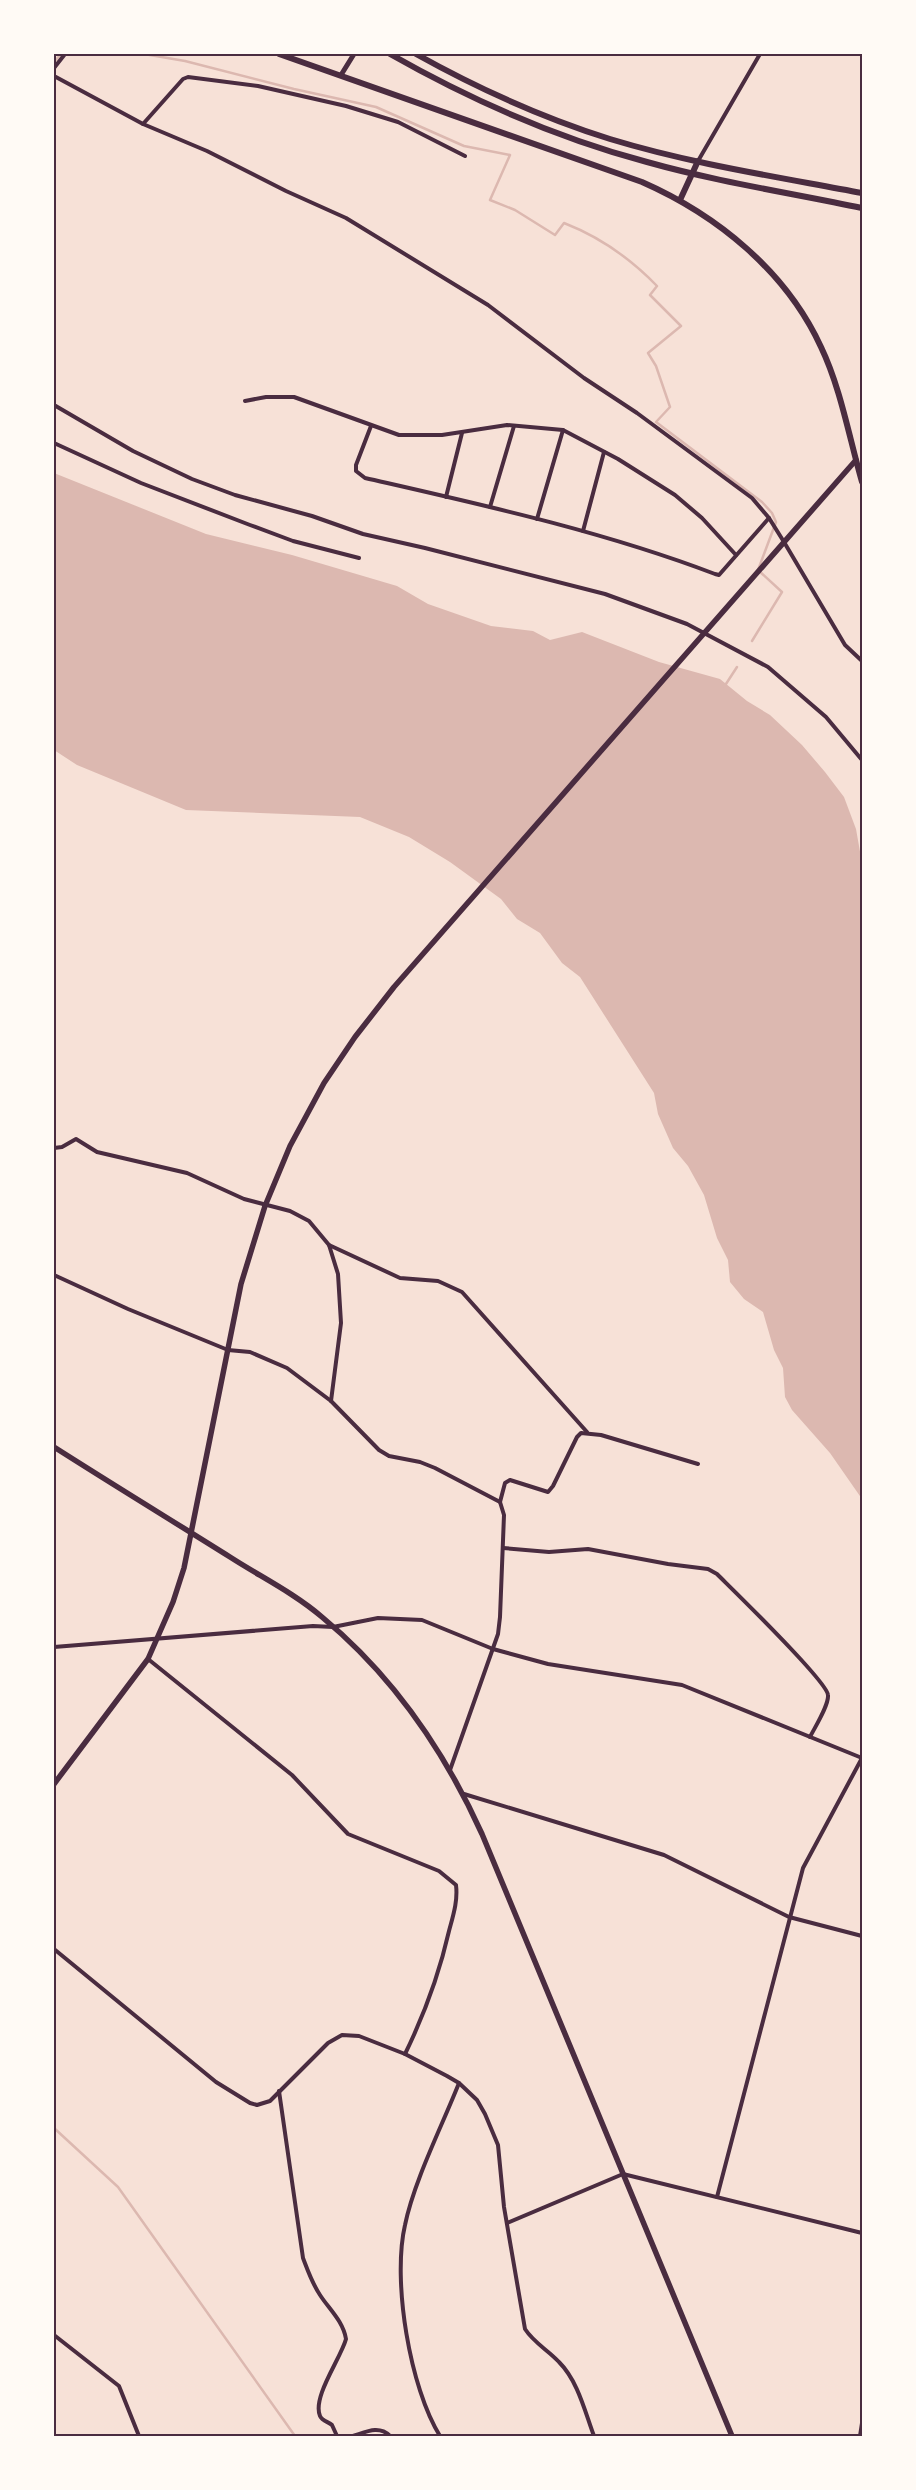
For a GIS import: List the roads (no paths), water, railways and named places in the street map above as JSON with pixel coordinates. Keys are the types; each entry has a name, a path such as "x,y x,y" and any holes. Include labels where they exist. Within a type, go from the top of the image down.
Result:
{"main road":[{"path":"279,54 623,175 680,200 713,220 768,270 801,312 826,358 862,482"},
{"path":"390,54 461,92 538,125 608,151 692,174 862,208"},
{"path":"416,54 501,97 587,131 633,145 698,161 862,193"},
{"path":"680,200 698,161"},
{"path":"54,1784 148,1659 158,1640 180,1582 244,1271 264,1206 293,1140 338,1060 378,1006 862,453"},
{"path":"54,1447 292,1595 352,1644 392,1687 424,1729 464,1794 509,1897 732,2436"}],"street":[{"path":"54,68 65,54"},
{"path":"341,75 354,54"},
{"path":"698,161 760,54"},
{"path":"54,76 143,124 207,151 286,192 346,218 488,305 584,378 637,413 752,498 769,518 845,645 862,661"},
{"path":"143,124 183,79 188,77 258,86 346,106 398,122 464,156"},
{"path":"244,401 266,397 294,397 399,435 428,436 462,433 500,426 563,430 604,452 674,495 702,518 736,555"},
{"path":"54,405 133,451 192,479 235,495 312,516 363,534 605,594 702,634 768,667 826,717 862,760"},
{"path":"371,426 356,465 356,470 361,476 582,531 670,557 720,575 769,518"},
{"path":"490,507 514,426"},
{"path":"537,519 563,430"},
{"path":"446,496 462,433"},
{"path":"54,443 141,483 250,525 294,540 359,558"},
{"path":"582,531 604,452"},
{"path":"54,1148 62,1147 76,1139 96,1152 187,1173 264,1206 301,1216 309,1221 329,1245 338,1274 341,1314 331,1401"},
{"path":"329,1245 400,1278 447,1284 462,1292 587,1432 698,1464"},
{"path":"54,1275 128,1309 228,1350 250,1352 287,1368 331,1401 379,1450 389,1456 420,1462 434,1468 500,1502"},
{"path":"450,1770 493,1650 500,1617 504,1516 500,1502 505,1483 510,1480 548,1492 553,1486 577,1437 587,1432"},
{"path":"503,1548 549,1552 588,1549 684,1567 708,1569 717,1574 798,1656 827,1690 827,1701 810,1737"},
{"path":"54,1647 313,1626 333,1627 378,1618 412,1618 431,1623 493,1650 548,1664 682,1685 862,1758 802,1868 717,2197"},
{"path":"148,1659 292,1775 348,1834 439,1871 456,1885 456,1902 442,1964 426,2010 405,2054"},
{"path":"464,1794 664,1855 789,1917 862,1936"},
{"path":"54,1950 216,2082 243,2100 257,2105 264,2104 280,2092 328,2043 342,2035 360,2036 405,2054 459,2083 477,2100 492,2130 501,2166 507,2223 525,2329 531,2338 559,2361 567,2372 594,2436"},
{"path":"440,2436 429,2416 413,2362 405,2321 401,2257 405,2225 417,2189 459,2083"},
{"path":"280,2092 304,2258 318,2292 345,2330 344,2348 324,2388 319,2406 319,2416 322,2420 332,2425 337,2436"},
{"path":"507,2223 623,2174 862,2233"},
{"path":"54,2335 119,2386 139,2436"},
{"path":"860,2436 862,2423"},
{"path":"353,2436 376,2429 390,2436"}],"waterway":[{"path":"54,62 61,54"},
{"path":"144,54 185,61 294,89 376,107 464,146 510,155 490,200 515,210 555,235 564,223 590,235 614,249 647,276 657,286 650,295 681,326 648,353 656,366 670,407 656,422 762,502 772,513 776,522 758,570 782,592 752,641"},
{"path":"724,687 737,667"},
{"path":"54,2128 118,2187 295,2436"}]}
